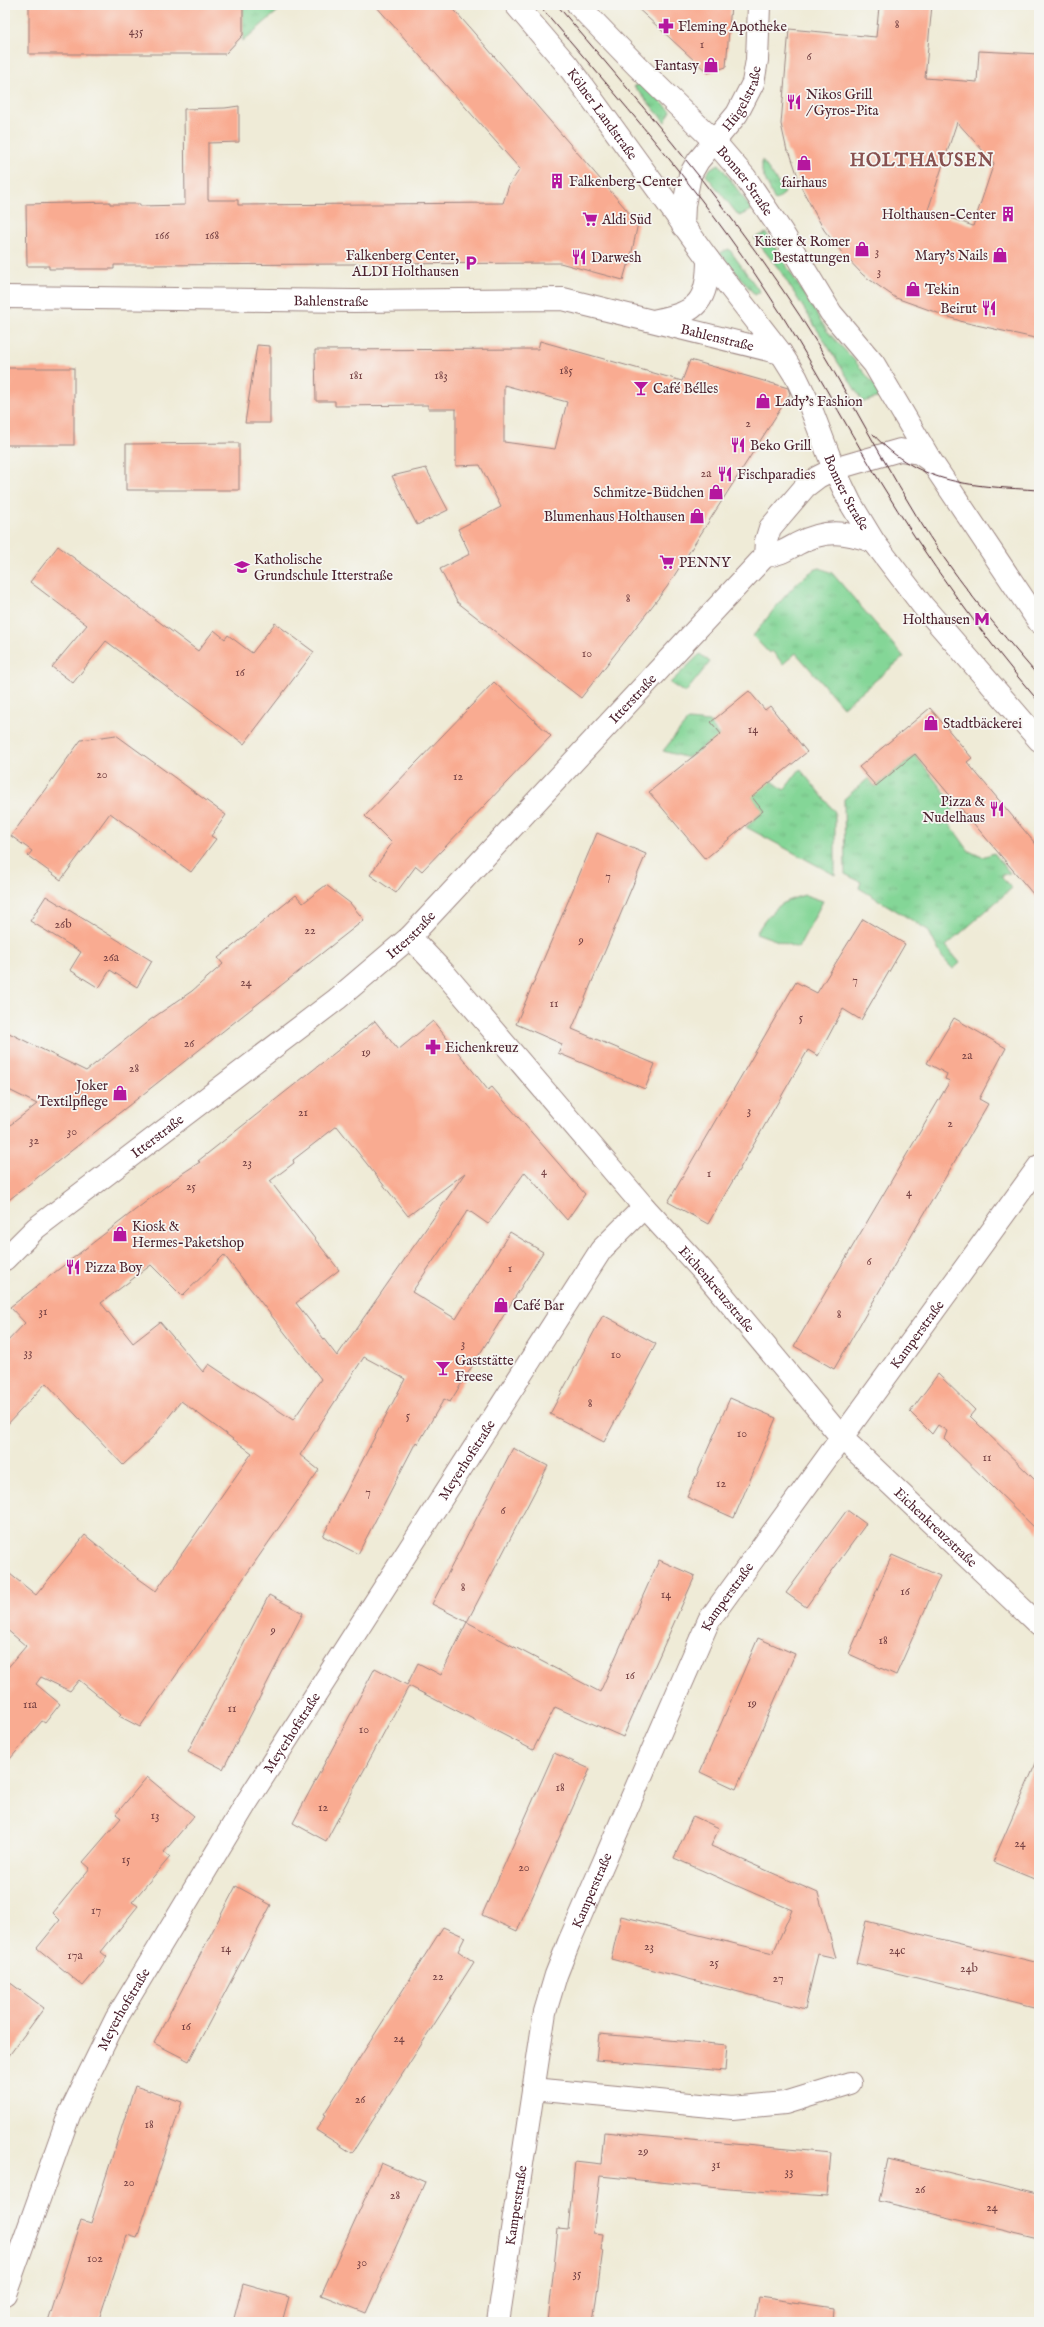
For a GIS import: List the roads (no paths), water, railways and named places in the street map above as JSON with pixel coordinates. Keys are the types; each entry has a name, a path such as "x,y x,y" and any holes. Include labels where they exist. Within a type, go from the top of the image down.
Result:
{"street":[{"name":"Kölner Landstraße","path":"516,5 568,66 683,226"},
{"path":"578,5 637,66 714,141"},
{"name":"Hügelstraße","path":"683,226 684,205 690,176 698,161 737,114 753,83 757,60 759,5"},
{"name":"Bonner Straße","path":"714,141 745,177 782,232 831,313 874,364 931,461 1039,622"},
{"name":"Bonner Straße","path":"683,226 781,353 796,377 810,406 834,469 851,504 874,542 923,606 1039,740"},
{"name":"Bahlenstraße","path":"654,321 686,313 701,300 708,278 708,259"},
{"name":"Bahlenstraße","path":"5,298 354,301 563,299 781,353"},
{"path":"874,542 859,537 833,532 799,543 777,555 765,556 766,541 770,528 805,487 834,469 900,450 919,453 931,461"},
{"name":"Itterstraße","path":"5,1259 36,1228 337,999 410,938 765,556"},
{"name":"Eichenkreuzstraße","path":"410,938 445,974 644,1207 702,1270 842,1438 1039,1625"},
{"name":"Kamperstraße","path":"498,2322 545,2012 556,1975 709,1620 1039,1166"},
{"name":"Meyerhofstraße","path":"5,2294 69,2115 116,2020 235,1822 601,1250 644,1207"},
{"path":"533,2089 732,2108 785,2103 850,2083"}],"tram line":[{"path":"539,5 658,145 687,181 741,254 797,339 880,482 916,539 975,622 1039,702"},
{"path":"557,5 673,144 756,252 818,344 899,487 930,537 974,599 1039,677"},
{"path":"873,434 891,451 909,464 929,474 970,484 1039,490"}],"place":[{"name":"Fleming Apotheke","path":"666,26"},
{"name":"Fantasy","path":"711,65"},
{"name":"Nikos Grill / Gyros-Pita","path":"794,102"},
{"name":"fairhaus","path":"804,163"},
{"name":"Falkenberg-Center","path":"557,181"},
{"name":"Holthausen-Center","path":"1008,214"},
{"name":"Aldi Süd","path":"590,219"},
{"name":"Küster & Romer Bestattungen","path":"862,249"},
{"name":"Mary's Nails","path":"1000,255"},
{"name":"Darwesh","path":"579,257"},
{"name":"Falkenberg Center, ALDI Holthausen","path":"471,263"},
{"name":"Tekin","path":"913,289"},
{"name":"Beirut","path":"989,308"},
{"name":"Café Bélles","path":"641,388"},
{"name":"Lady's Fashion","path":"763,401"},
{"name":"Beko Grill","path":"738,445"},
{"name":"Fischparadies","path":"725,474"},
{"name":"Schmitze-Büdchen","path":"716,492"},
{"name":"Blumenhaus Holthausen","path":"697,516"},
{"name":"PENNY","path":"667,562"},
{"name":"Katholische Grundschule Itterstraße","path":"242,567"},
{"name":"Holthausen","path":"982,619"},
{"name":"Stadtbäckerei","path":"931,723"},
{"name":"Pizza & Nudelhaus","path":"997,809"},
{"name":"Eichenkreuz","path":"433,1047"},
{"name":"Joker Textilpflege","path":"120,1093"},
{"name":"Kiosk & Hermes-Paketshop","path":"120,1234"},
{"name":"Pizza Boy","path":"73,1267"},
{"name":"Café Bar","path":"501,1305"},
{"name":"Gaststätte Freese","path":"443,1368"}],"district":[{"name":"HOLTHAUSEN","path":"922,160"}]}
